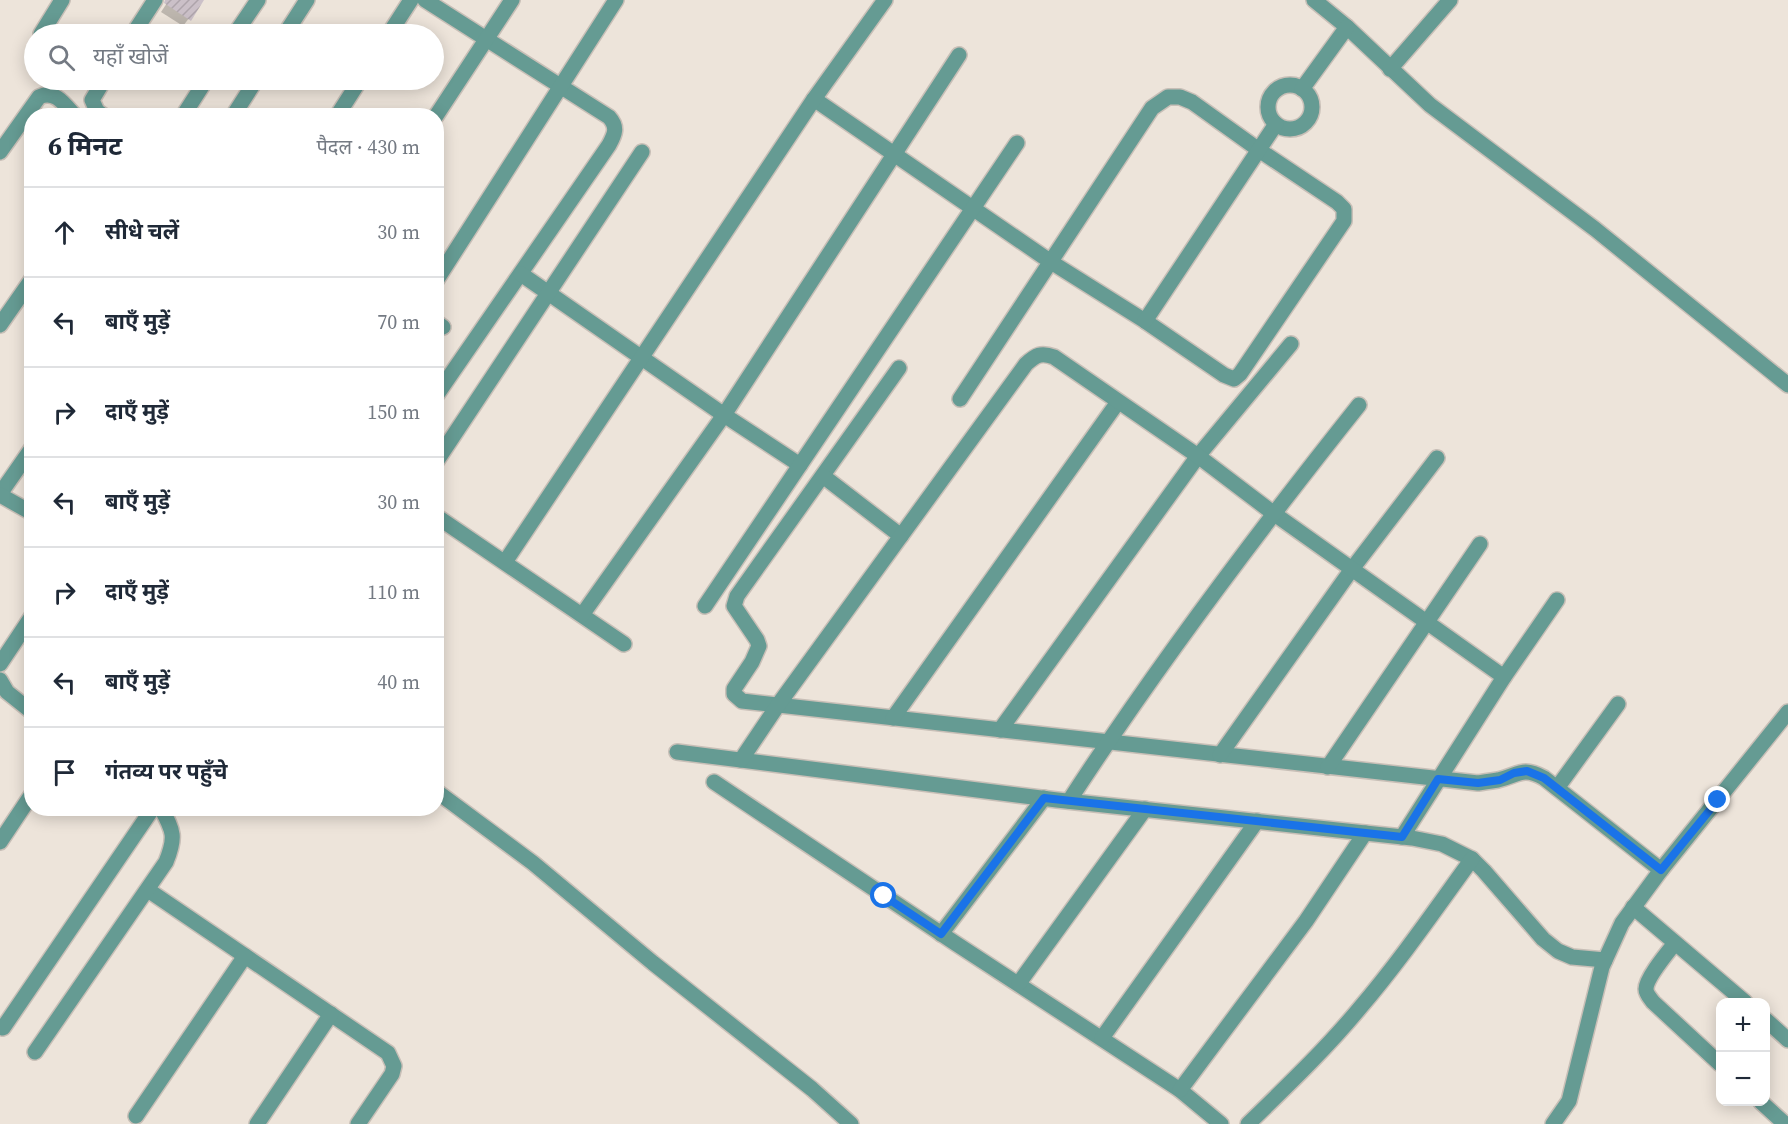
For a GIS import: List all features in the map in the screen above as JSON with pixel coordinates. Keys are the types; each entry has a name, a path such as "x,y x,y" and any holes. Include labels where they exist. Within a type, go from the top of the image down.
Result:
{"street":[{"path":"47,24 62,0"},
{"path":"139,24 155,0"},
{"path":"242,24 258,0"},
{"path":"292,24 308,0"},
{"path":"395,24 411,0"},
{"path":"425,0 609,117 613,122 615,133 444,385"},
{"path":"441,108 512,0"},
{"path":"444,268 616,0"},
{"path":"505,562 814,99 885,0"},
{"path":"1314,0 1347,27 1430,105 1595,229 1788,385"},
{"path":"1390,69 1450,0"},
{"path":"1302,89 1347,27"},
{"path":"582,615 724,415 959,55"},
{"path":"1288,86 1302,89 1311,101 1310,117 1299,128 1291,129 1276,124 1269,105 1275,92 1288,86"},
{"path":"96,108 92,100 98,90"},
{"path":"188,108 200,90"},
{"path":"237,108 249,90"},
{"path":"342,108 354,90"},
{"path":"31,108 39,96 45,94 55,96 67,108"},
{"path":"814,99 1051,262 1145,321 1224,375 1234,379 1240,374 1344,221 1344,209 1192,102 1179,97 1168,97 1152,108 1051,262 960,399"},
{"path":"0,152 24,118"},
{"path":"1145,321 1276,124"},
{"path":"705,606 1017,143"},
{"path":"444,450 642,152"},
{"path":"521,274 800,465"},
{"path":"0,325 24,290"},
{"path":"1000,730 1198,456 1291,344"},
{"path":"741,760 778,705 1026,364 1037,355 1046,354 1054,357 1198,456 1273,513 1504,677"},
{"path":"899,368 737,596 734,606 759,646 752,662 734,689 734,694 742,701 1478,783 1500,780 1514,773 1527,771 1544,778 1661,870"},
{"path":"893,718 1118,402"},
{"path":"1070,801 1108,742 1273,513 1359,405"},
{"path":"1220,755 1352,569 1437,458"},
{"path":"24,460 0,495 24,508"},
{"path":"822,476 901,536"},
{"path":"444,521 624,644"},
{"path":"1328,767 1480,544"},
{"path":"1402,837 1504,677 1557,600"},
{"path":"0,664 24,628"},
{"path":"0,680 7,692 24,706"},
{"path":"1557,788 1618,704"},
{"path":"1553,1124 1569,1101 1605,960 1614,937 1661,870 1788,712"},
{"path":"677,752 1044,798 1402,837 1442,844 1472,859 1543,939 1558,951 1572,957 1605,960"},
{"path":"714,782 1180,1090 1221,1124"},
{"path":"444,797 533,863 653,963 812,1089 851,1124"},
{"path":"941,934 1044,798"},
{"path":"0,842 24,806"},
{"path":"1018,983 1145,809"},
{"path":"3,1028 148,816"},
{"path":"35,1052 166,862 174,843 171,826 165,816"},
{"path":"1102,1038 1257,821"},
{"path":"1180,1090 1306,921 1365,833"},
{"path":"1248,1124 1309,1064 1359,1010 1410,946 1472,859"},
{"path":"148,890 388,1053 394,1065 392,1074 358,1124"},
{"path":"1633,907 1740,998"},
{"path":"1675,943 1651,976 1646,987 1647,993 1653,1002 1716,1060"},
{"path":"136,1116 245,956"},
{"path":"257,1124 331,1014"},
{"path":"1770,1024 1788,1040"},
{"path":"1766,1106 1785,1124"}],"building":[{"path":"165,0 204,0 191,21 164,3"}],"route":[{"path":"884,896 941,934 1044,798 1402,837 1438,779 1478,783 1500,780 1514,773 1527,771 1544,778 1661,870 1718,800"}]}
